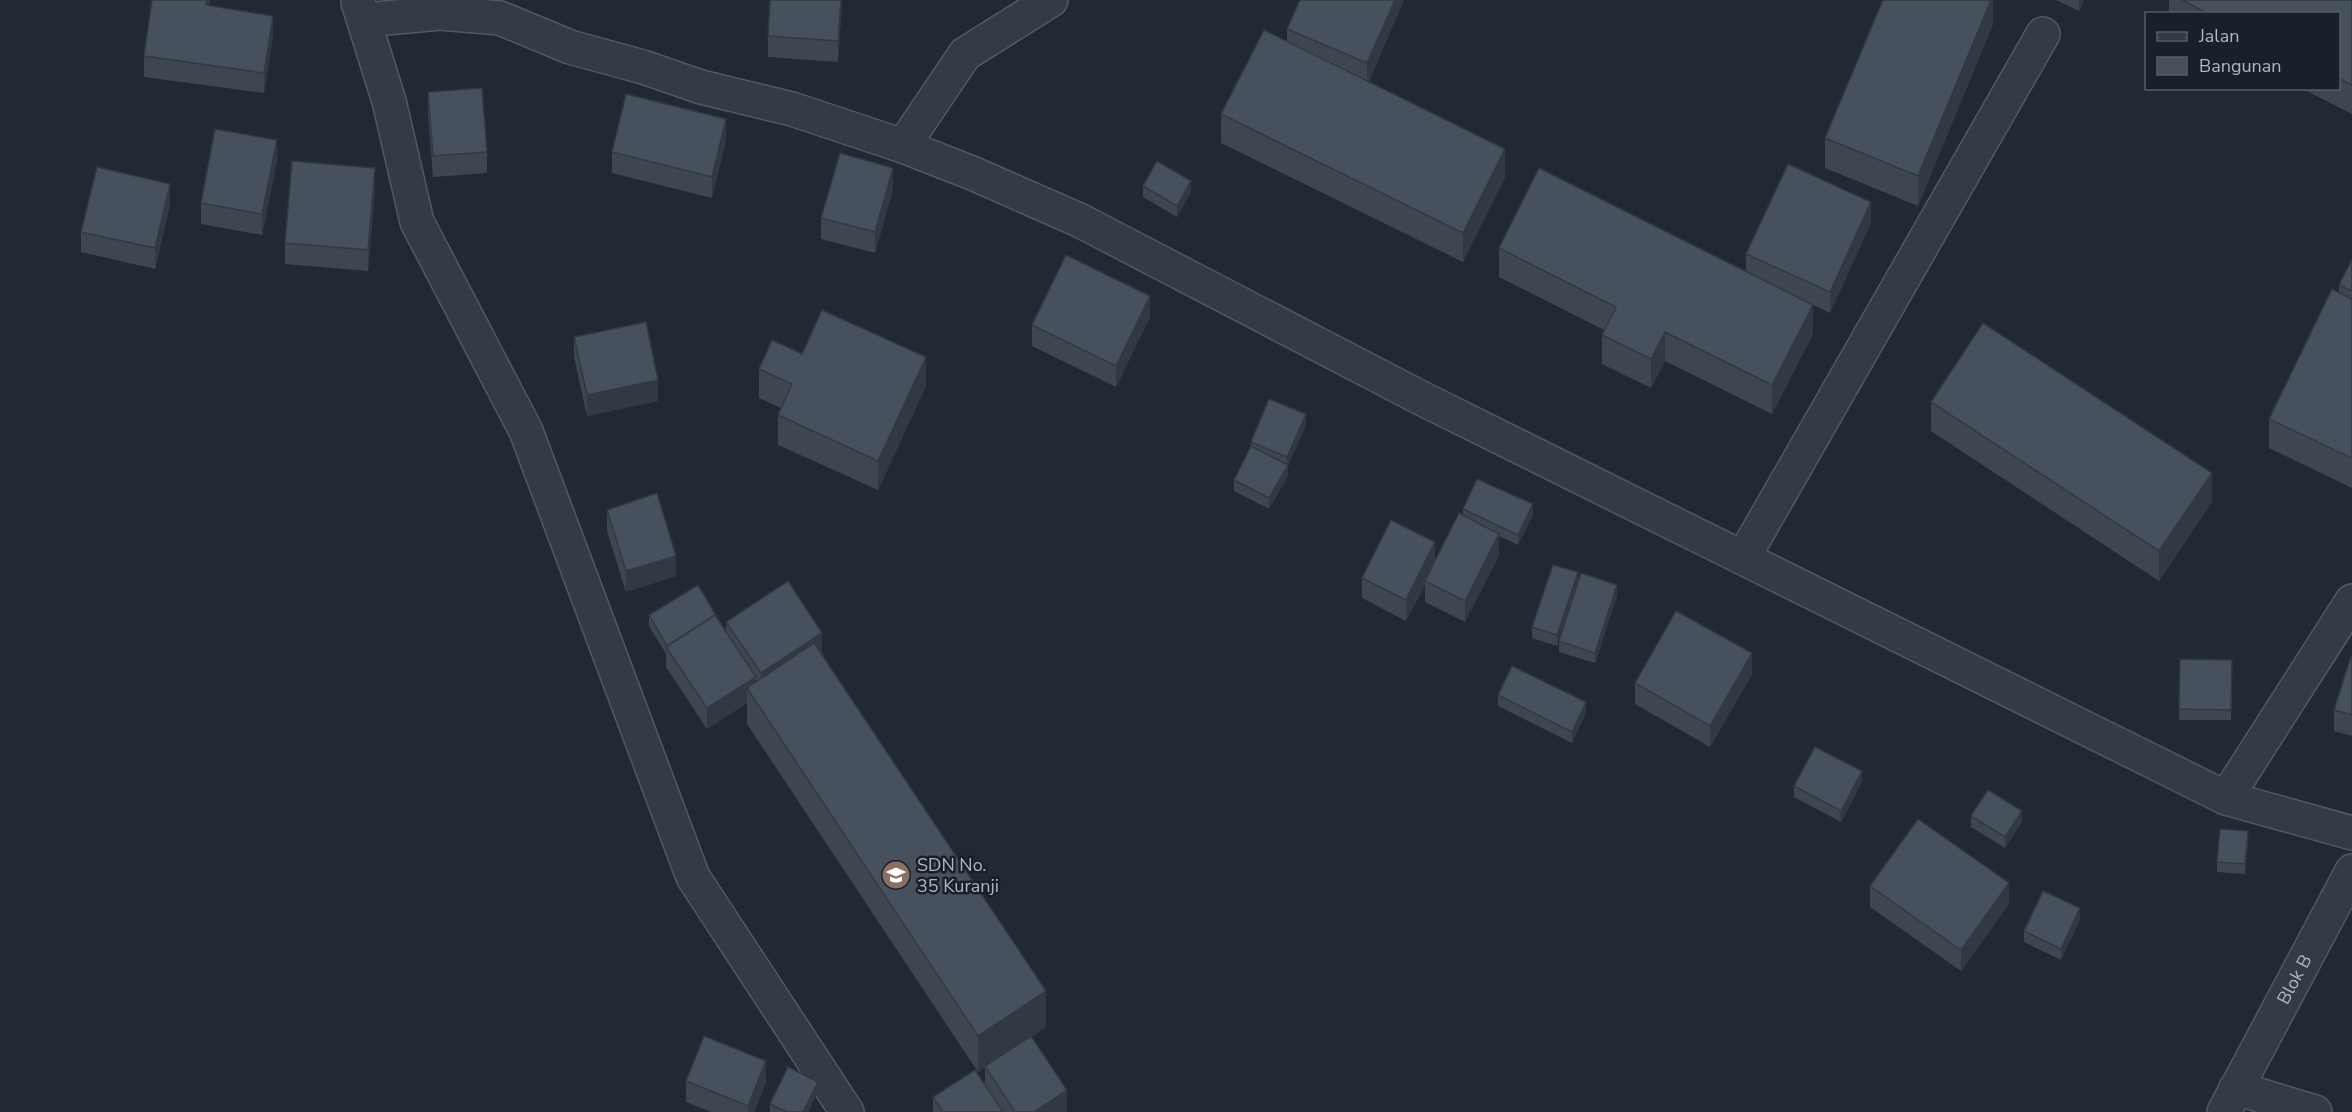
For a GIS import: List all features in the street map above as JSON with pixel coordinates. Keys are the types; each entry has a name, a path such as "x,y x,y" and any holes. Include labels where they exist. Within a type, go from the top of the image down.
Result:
{"street":[{"path":"903,146 965,54 1051,0"},
{"path":"847,1112 693,877 526,431 417,222 389,101 361,10 500,18 570,47 643,67 701,87 792,109 903,146 972,173 1079,220 1411,393 2226,798 2352,833"},
{"path":"1743,558 2043,34"},
{"path":"2226,798 2352,601"},
{"name":"Blok B","path":"2230,1100 2352,871"},
{"path":"2230,1100 2315,1112"}],"building":[{"path":"152,0 207,0 206,5 273,16 264,73 144,56"},
{"path":"770,0 841,0 838,41 768,36"},
{"path":"1300,0 1395,0 1367,63 1287,29"},
{"path":"1883,0 1991,0 1918,176 1825,138"},
{"path":"2182,0 2352,0 2352,85 2340,79 2340,12 2205,12"},
{"path":"1264,30 1505,149 1463,233 1221,114"},
{"path":"482,88 487,152 433,156 428,92"},
{"path":"626,94 726,119 712,177 612,152"},
{"path":"215,129 277,140 262,214 201,203"},
{"path":"840,153 893,168 875,232 821,218"},
{"path":"292,161 375,168 368,250 285,243"},
{"path":"1157,161 1191,181 1177,206 1143,186"},
{"path":"1788,164 1871,202 1830,292 1746,254"},
{"path":"97,167 170,184 155,248 81,232"},
{"path":"1539,168 1813,305 1772,385 1665,332 1651,359 1602,335 1616,307 1499,248"},
{"path":"1066,255 1150,296 1116,366 1032,325"},
{"path":"2352,259 2352,291 2339,285"},
{"path":"2332,289 2352,299 2352,458 2269,419"},
{"path":"822,310 926,357 878,461 778,415 792,384 759,369 772,340 802,354"},
{"path":"646,322 658,380 587,395 574,337"},
{"path":"1983,323 2212,473 2159,551 1931,402"},
{"path":"1269,399 1306,414 1287,457 1251,442"},
{"path":"1251,446 1288,465 1269,498 1234,480"},
{"path":"1477,479 1533,504 1518,535 1463,509"},
{"path":"657,493 676,556 626,571 607,510"},
{"path":"1459,513 1499,534 1465,601 1425,581"},
{"path":"1391,520 1435,542 1406,600 1362,578"},
{"path":"1553,565 1578,572 1557,635 1532,627"},
{"path":"1581,573 1617,585 1595,653 1559,641"},
{"path":"788,581 822,633 761,673 726,622"},
{"path":"698,585 717,617 715,615 667,646 649,615"},
{"path":"1676,611 1752,653 1710,726 1635,683"},
{"path":"715,615 756,677 707,708 666,647"},
{"name":"SDN No. 35 Kuranji","path":"814,643 1046,991 978,1036 747,688"},
{"path":"2352,656 2352,715 2334,710"},
{"path":"2180,659 2232,660 2231,710 2179,709"},
{"path":"1512,666 1586,702 1572,732 1498,695"},
{"path":"1815,747 1862,771 1841,811 1794,786"},
{"path":"1988,790 2022,811 2005,837 1971,816"},
{"path":"1918,819 2009,883 1961,950 1870,886"},
{"path":"2220,829 2248,831 2245,864 2217,862"},
{"path":"2043,891 2080,908 2061,949 2024,931"},
{"path":"704,1036 766,1061 748,1106 686,1081"},
{"path":"1031,1036 1067,1090 1034,1112 1015,1112 985,1066"},
{"path":"788,1067 818,1082 803,1112 787,1112 770,1104"},
{"path":"975,1070 1003,1112 943,1112 933,1097"}],"place":[{"name":"SDN No. 35 Kuranji","path":"896,875"}]}
